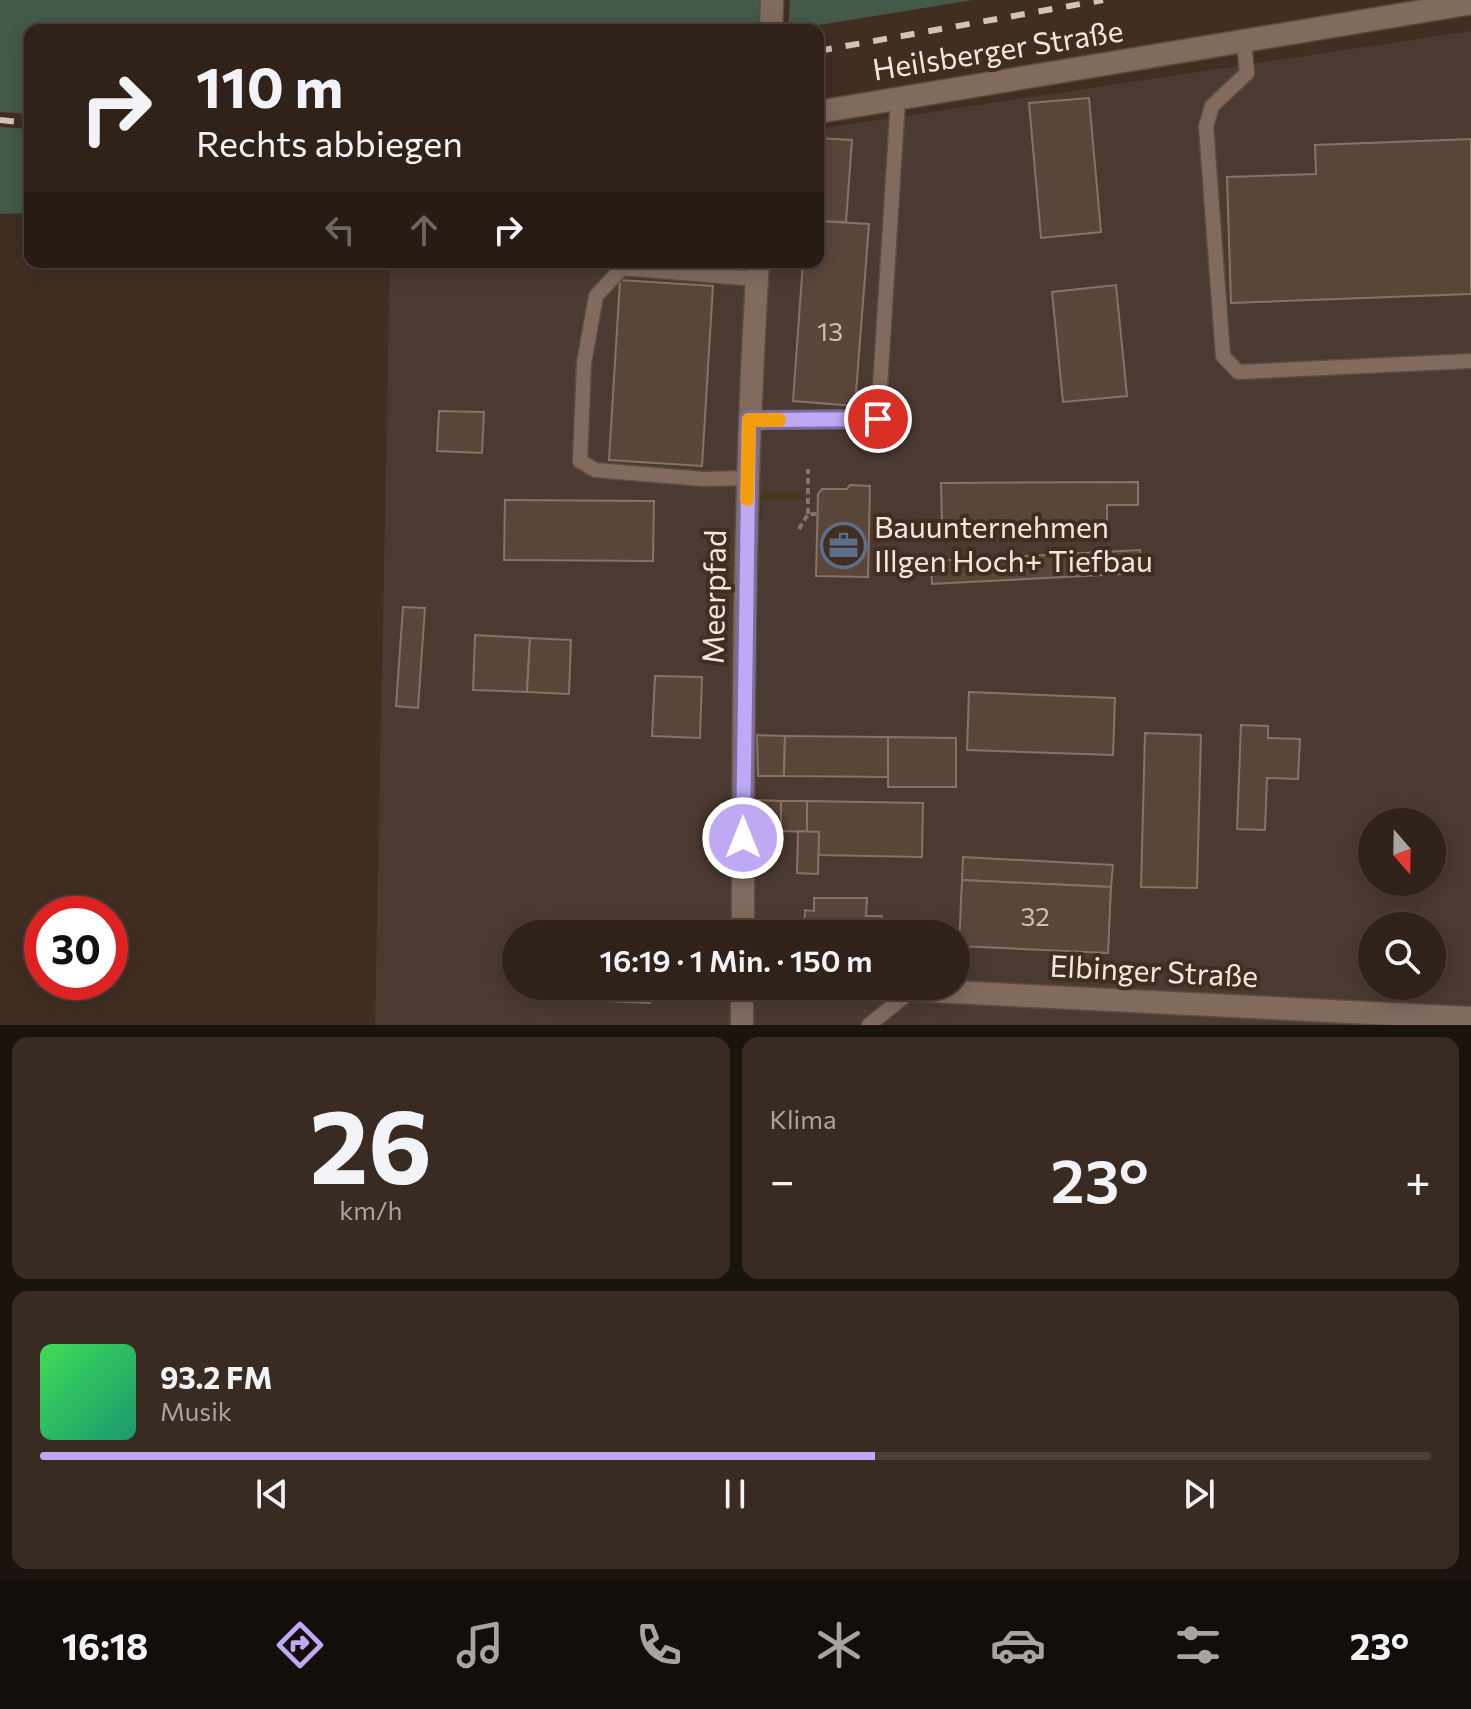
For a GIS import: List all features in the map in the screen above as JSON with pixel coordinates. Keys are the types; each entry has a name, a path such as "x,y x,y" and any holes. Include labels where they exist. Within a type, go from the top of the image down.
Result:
{"street":[{"path":"771,24 772,0"},
{"name":"Heilsberger Straße","path":"824,111 1471,3"},
{"name":"Meerpfad","path":"743,920 743,647 749,420 757,270"},
{"name":"Elbinger Straße","path":"970,993 1471,1018"},
{"path":"742,1000 742,1025"}],"lane":[{"path":"1244,41 1247,73 1212,106 1206,126 1223,356 1238,372 1471,361"},
{"path":"749,420 878,419 898,99"},
{"path":"747,478 703,479 595,470 580,461 584,363 596,296 622,268 757,270"},
{"path":"869,1025 900,1000"}],"path":[{"path":"799,529 808,514 808,469"},
{"path":"808,514 818,514"}],"shaded area":[{"path":"1471,31 1471,1025 375,1025 390,268 824,268 824,128"}],"green space":[{"path":"0,0 760,0 758,24 24,24 24,114 0,112"},
{"path":"790,0 973,0 824,24 788,24"},
{"path":"0,127 24,129 24,213 0,214"}],"sand":[{"path":"766,492 804,492 805,500 762,500 762,519 757,518 758,498"}],"building":[{"path":"1089,98 1101,232 1041,238 1029,103"},
{"path":"824,138 852,140 846,222 824,221"},
{"path":"1471,139 1471,294 1231,303 1227,177 1316,174 1315,145"},
{"path":"824,221 869,224 855,406 793,401 803,268 824,268"},
{"path":"620,280 713,286 702,466 609,460"},
{"path":"1116,285 1127,396 1063,402 1052,292"},
{"path":"439,411 484,412 482,453 437,451"},
{"path":"1138,482 1138,505 1107,505 1107,527 942,528 941,483"},
{"name":"Bauunternehmen Illgen Hoch+ Tiefbau","path":"850,485 870,486 868,577 816,576 818,494 822,489 847,489"},
{"path":"505,500 654,501 653,561 504,560"},
{"path":"1140,550 1141,573 932,584 931,561"},
{"path":"403,607 425,608 418,708 396,706"},
{"path":"475,635 530,638 527,692 473,690"},
{"path":"530,638 571,640 569,694 527,692"},
{"path":"655,676 702,677 700,738 652,736"},
{"path":"969,692 1115,698 1113,755 967,750"},
{"path":"1241,725 1268,726 1268,738 1300,739 1298,779 1267,778 1265,830 1237,829"},
{"path":"1145,733 1201,735 1197,888 1141,887"},
{"path":"757,735 785,736 784,776 758,776"},
{"path":"785,736 888,737 888,777 784,776"},
{"path":"888,737 956,738 956,787 888,787"},
{"path":"758,800 781,801 781,831 758,831"},
{"path":"781,801 807,801 807,832 781,831"},
{"path":"807,801 923,803 922,857 818,855 819,832 807,832"},
{"path":"798,831 819,832 818,874 797,873"},
{"path":"963,857 1113,865 1111,887 962,880"},
{"path":"962,880 1111,887 1108,953 970,947 970,920 960,920"},
{"path":"814,898 867,898 866,916 882,916 882,920 805,920 805,910 814,911"},
{"path":"650,1000 650,1003 607,1001"}],"railway":[{"path":"824,50 1103,0"},
{"path":"0,120 24,122"}],"slow traffic":[{"path":"747,499 749,420 779,420"}],"place":[{"name":"Bauunternehmen Illgen Hoch+ Tiefbau","path":"843,545"}],"route":[{"path":"743,838 743,647 749,420 878,419"}]}
